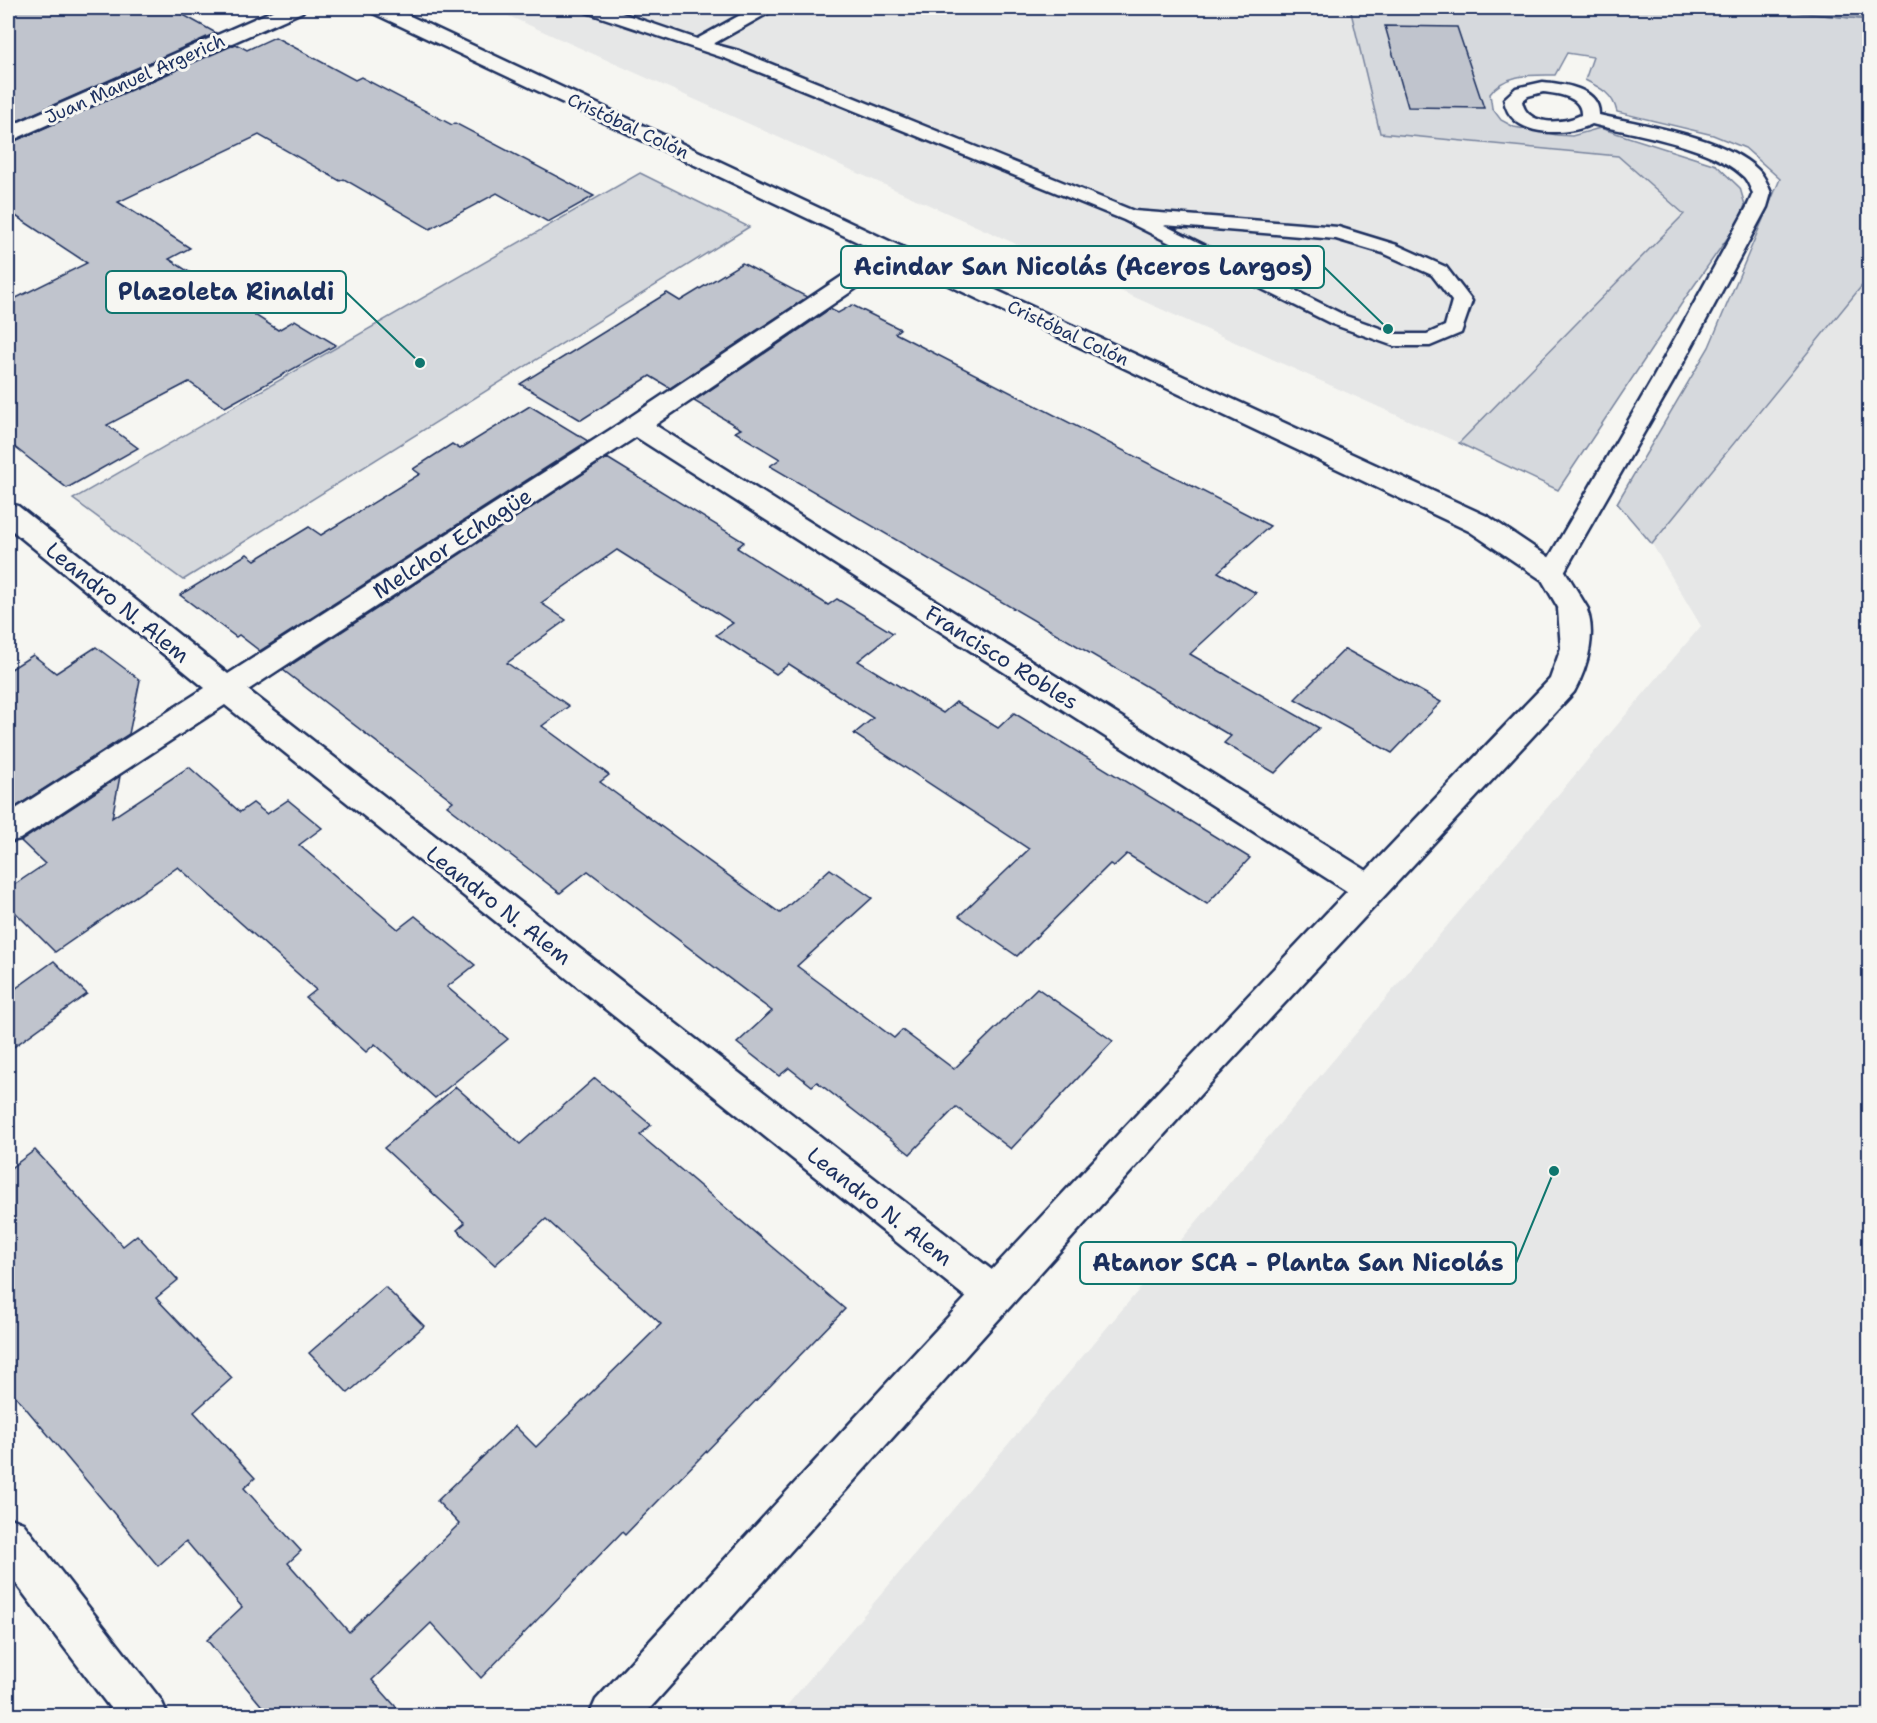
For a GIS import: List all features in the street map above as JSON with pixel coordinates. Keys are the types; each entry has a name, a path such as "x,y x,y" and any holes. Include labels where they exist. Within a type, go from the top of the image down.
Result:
{"street":[{"name":"Juan Manuel Argerich","path":"8,135 295,8"},
{"name":"Cristóbal Colón","path":"378,8 894,252 1479,524 1552,573 1573,609 1576,648 1563,684 1368,888"},
{"name":"Melchor Echagüe","path":"8,830 636,425 894,252"},
{"name":"Francisco Robles","path":"636,425 1368,888"},
{"name":"Leandro N. Alem","path":"8,513 225,688 992,1294"},
{"path":"612,1716 992,1294 1368,888"},
{"path":"8,1538 145,1716"}],"lane":[{"path":"592,8 733,55 1131,216 1339,320 1394,340 1430,340 1454,329 1462,301 1439,271 1390,249 1338,233 1131,216"},
{"path":"698,45 764,8"},
{"path":"1552,573 1663,380 1762,193 1752,174 1733,158 1706,147 1590,118"}],"shaded area":[{"path":"491,8 1350,8 1380,133 1618,156 1684,214 1459,443"},
{"path":"1350,8 1758,8 1869,20 1869,277 1652,544 1617,503 1709,347 1780,179 1745,148 1713,135 1617,112 1609,96 1585,80 1593,57 1567,53 1555,75 1528,75 1511,79 1496,87 1490,94 1492,108 1501,120 1514,127 1572,136 1600,128 1716,165 1740,188 1745,205 1738,223 1558,490 1459,443 1684,214 1618,156 1380,133"},
{"path":"1758,8 1869,8 1869,20"},
{"path":"640,173 749,227 183,580 73,499"},
{"path":"1869,277 1869,1715 778,1716 1701,626 1652,544"}],"building":[{"path":"8,8 171,8 216,33 8,125"},
{"path":"1385,26 1457,27 1484,108 1408,107"},
{"path":"275,37 355,80 361,77 452,125 455,123 594,196 548,222 497,193 430,229 344,179 340,181 259,135 118,202 190,248 169,259 278,330 295,320 336,345 225,407 189,382 107,425 138,448 67,488 8,442 8,302 87,263 8,211 8,144 236,44 247,50"},
{"path":"742,263 807,297 670,388 650,376 581,420 520,384 667,293 680,301"},
{"path":"852,305 900,329 895,333 1270,526 1218,572 1256,593 1190,654 1319,728 1275,773 1224,743 1231,736 770,466 780,459 735,432 741,429 694,401 830,309 838,313"},
{"path":"530,406 588,441 260,651 239,635 236,637 180,595 247,554 255,560 309,527 321,535 420,474 413,469 452,444 460,449"},
{"path":"607,458 744,542 737,548 828,605 837,599 893,633 858,661 943,713 956,702 998,728 1014,713 1250,858 1207,904 1127,854 1114,866 1110,864 1017,956 959,916 1029,849 854,734 873,718 789,664 776,674 716,635 733,623 617,550 541,603 566,620 507,663 569,706 542,726 609,775 600,782 780,913 830,869 872,898 797,966 894,1038 902,1030 954,1069 1037,988 1113,1041 1011,1149 956,1107 910,1154 817,1082 812,1086 789,1068 779,1076 737,1043 772,1011 588,871 560,893 447,806 453,801 283,670"},
{"path":"96,647 140,680 129,734 8,812 8,671 33,655 56,673"},
{"path":"1345,649 1441,702 1392,753 1295,699"},
{"path":"189,767 240,812 253,803 267,814 288,800 322,828 299,845 398,929 415,916 475,965 447,987 508,1039 435,1098 375,1044 366,1052 306,998 316,990 178,867 55,952 8,905 8,889 45,864 21,841 120,776 112,818"},
{"path":"54,961 87,994 8,1051 8,994"},
{"path":"595,1078 651,1125 640,1135 845,1309 625,1535 622,1532 481,1678 431,1623 372,1680 404,1716 270,1716 207,1640 242,1607 186,1541 158,1566 8,1387 8,1170 35,1150 123,1246 137,1235 178,1280 156,1298 232,1378 194,1412 255,1478 244,1488 301,1551 288,1563 349,1632 459,1524 437,1501 515,1426 536,1447 661,1324 546,1219 495,1265 457,1230 465,1223 384,1148 456,1087 520,1144"},
{"path":"385,1287 424,1326 348,1393 309,1353"}],"place":[{"name":"Acindar San Nicolás (Aceros Largos)","path":"1388,329"},
{"name":"Plazoleta Rinaldi","path":"420,363"},
{"name":"Atanor SCA - Planta San Nicolás","path":"1554,1171"}]}
